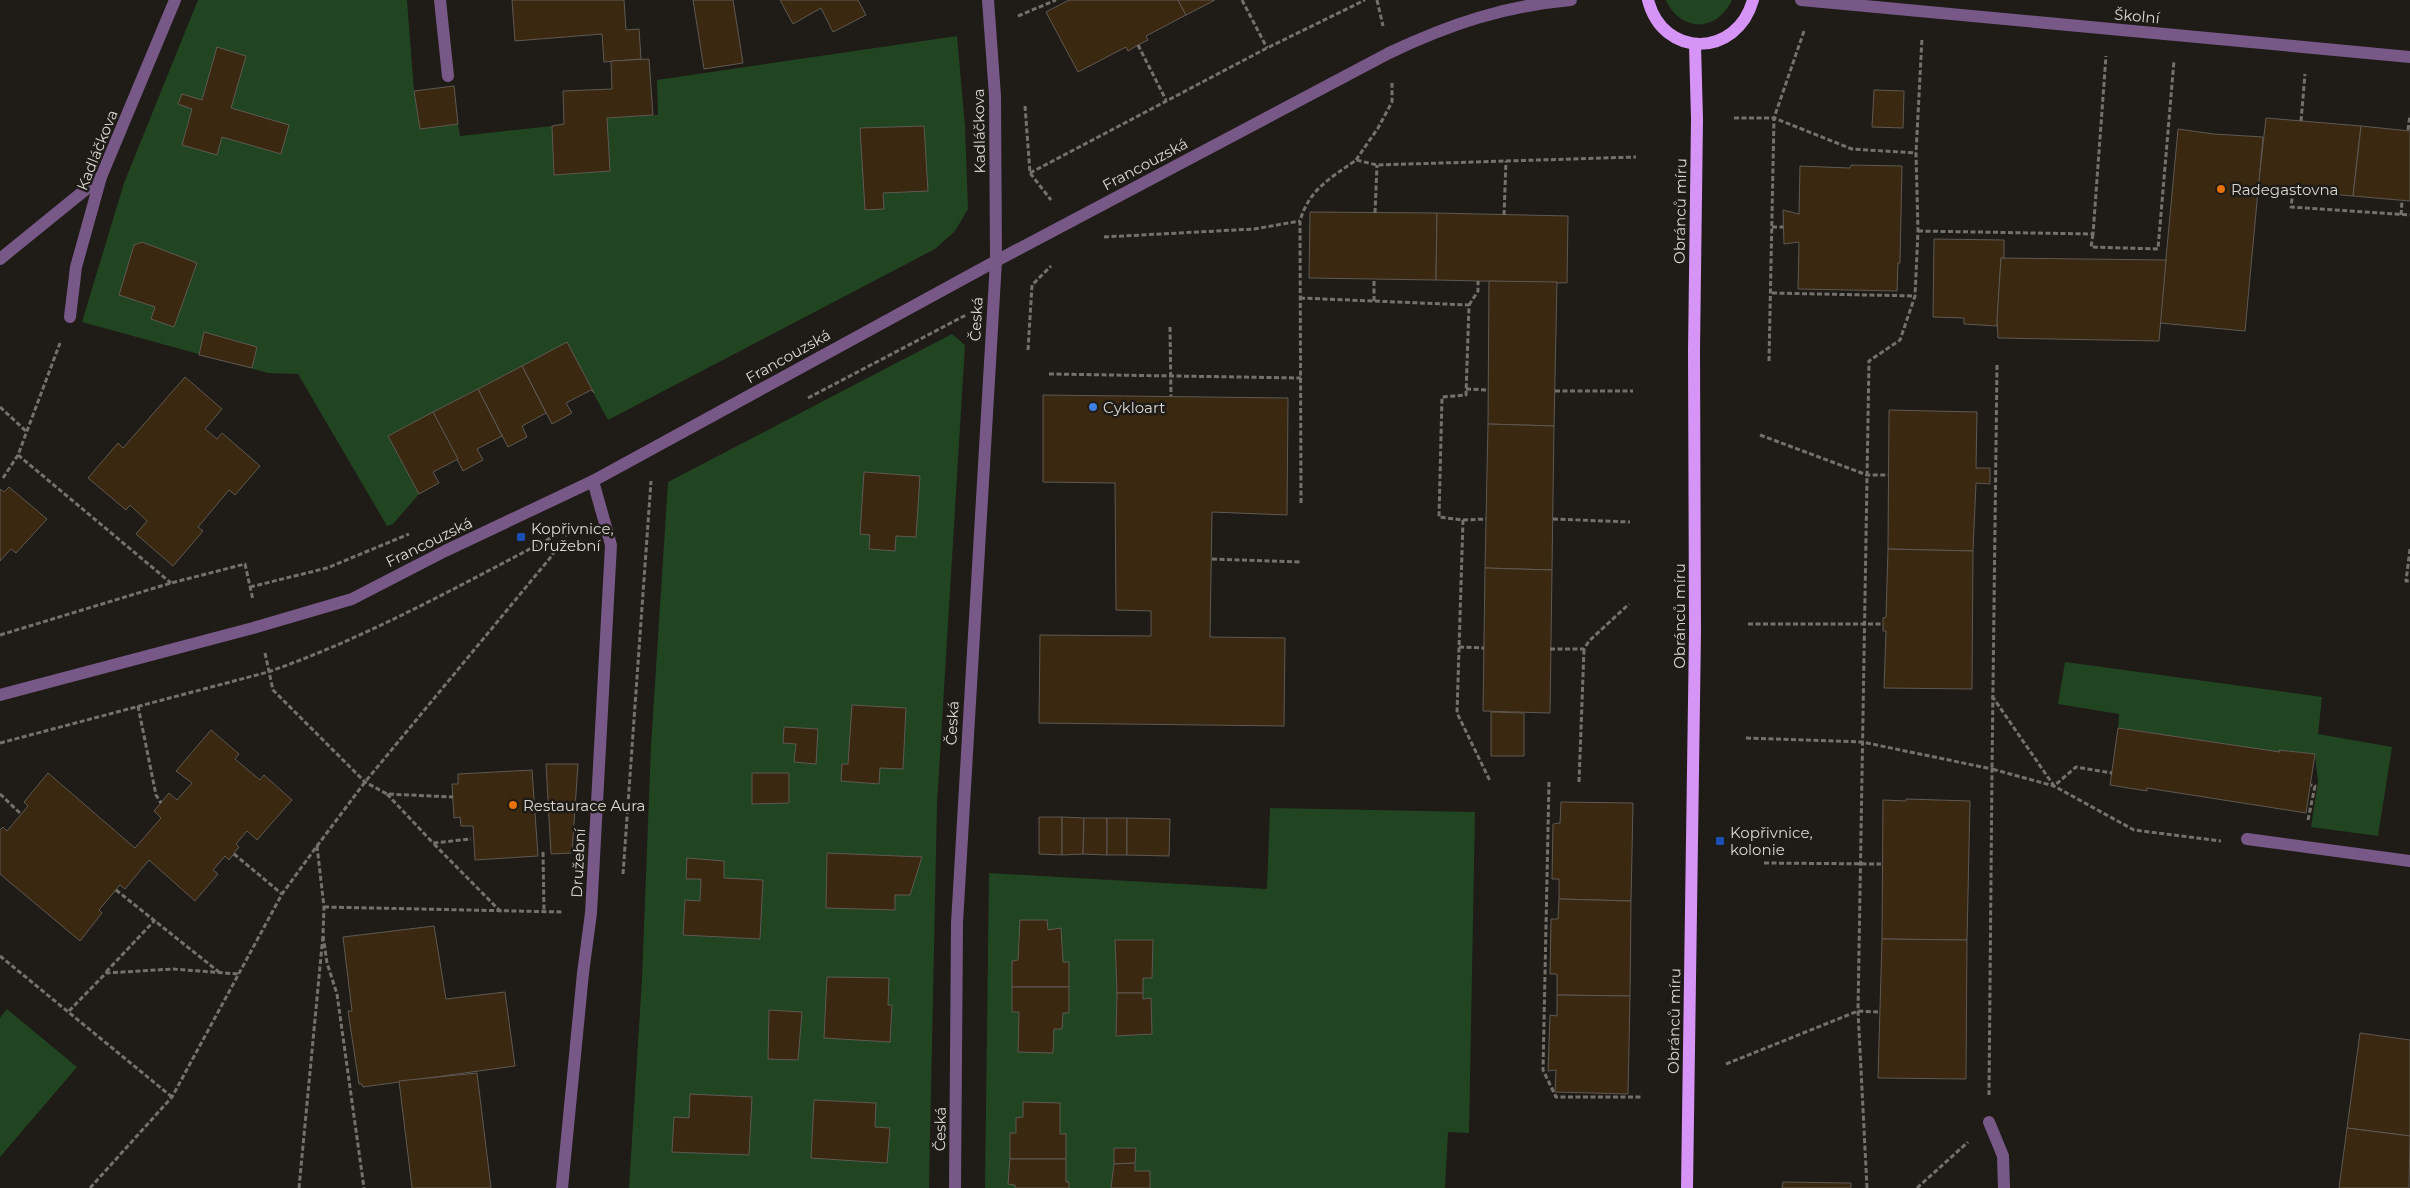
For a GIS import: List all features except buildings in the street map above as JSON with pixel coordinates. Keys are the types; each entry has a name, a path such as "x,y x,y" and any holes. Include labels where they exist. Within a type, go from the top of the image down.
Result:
{"main road":[{"path":"1648,0 1651,13 1662,28 1677,39 1695,44 1712,44 1727,38 1741,26 1750,12 1753,0"},
{"name":"Obránců míru","path":"1687,1188 1695,632 1694,351 1698,119 1695,44"}],"street":[{"name":"Kadláčkova","path":"70,317 76,267 101,177 175,0"},
{"path":"440,0 448,76"},
{"name":"Kadláčkova","path":"988,0 995,96 996,261"},
{"name":"Francouzská","path":"0,695 253,628 352,599 445,551 593,481 996,261 1389,53 1428,34 1503,9 1571,0"},
{"name":"Školní","path":"1801,0 1922,13 2410,57"},
{"path":"0,259 101,177"},
{"name":"Česká","path":"955,1188 957,923 996,261"},
{"name":"Družební","path":"562,1188 583,973 592,913 611,545 593,481"},
{"path":"2247,839 2410,861"},
{"path":"1989,1122 2003,1156 2004,1188"}],"path":[{"path":"1017,16 1056,0"},
{"path":"1242,0 1267,48"},
{"path":"1030,173 1166,100 1365,0"},
{"path":"1377,0 1385,34"},
{"path":"1015,8 1018,25"},
{"path":"1867,1188 1858,1011 1869,361 1900,340 1915,296 1918,231 1916,153 1922,13"},
{"path":"1769,360 1772,293 1774,118 1804,31"},
{"path":"1138,46 1166,100"},
{"path":"2106,56 2094,234 2091,247 2158,249 2174,61"},
{"path":"1301,502 1300,221 1305,204 1320,186 1356,160 1378,128 1392,102 1392,74"},
{"path":"2300,121 2305,74"},
{"path":"1025,100 1030,173 1051,201"},
{"path":"2408,130 2410,115"},
{"path":"1734,118 1774,118 1852,149 1916,153"},
{"path":"1356,160 1377,165 1636,158"},
{"path":"1504,215 1506,161"},
{"path":"1375,213 1377,165"},
{"path":"2293,191 2291,207 2410,216"},
{"path":"2401,215 2402,200"},
{"path":"1099,238 1254,229 1300,221"},
{"path":"1772,227 1783,227"},
{"path":"1918,231 2094,234"},
{"path":"1028,350 1032,285 1056,261"},
{"path":"1374,279 1374,301"},
{"path":"1478,281 1478,291 1469,304 1466,395 1442,397 1439,517 1463,520 1486,519"},
{"path":"1772,293 1915,296"},
{"path":"1300,298 1469,304"},
{"path":"3,478 18,455 70,317"},
{"path":"1170,327 1171,396"},
{"path":"1917,1188 1989,1122 1992,695 1997,366"},
{"path":"1048,374 1301,378"},
{"path":"1466,389 1488,390"},
{"path":"1555,391 1633,391"},
{"path":"0,407 27,432"},
{"path":"1760,436 1867,475 1888,475"},
{"path":"18,455 171,583"},
{"path":"623,879 651,480"},
{"path":"1553,519 1630,522"},
{"path":"1463,520 1457,713 1490,781"},
{"path":"0,743 268,672 311,656 372,630 571,528 550,558 365,782 282,894 172,1097 90,1188"},
{"path":"250,587 328,568 409,534"},
{"path":"2410,549 2406,581 2410,581"},
{"path":"1212,560 1302,562"},
{"path":"1579,782 1584,649 1589,640 1630,604"},
{"path":"1748,624 1883,624"},
{"path":"1459,647 1484,648"},
{"path":"1550,648 1584,649"},
{"path":"1992,695 2054,786"},
{"path":"138,706 156,795 161,803"},
{"path":"1746,738 1862,742 1992,770 2054,786 2134,830 2220,841 2247,839"},
{"path":"2054,786 2076,767 2112,773"},
{"path":"365,782 387,794 502,912"},
{"path":"1549,782 1550,852 1543,1070 1556,1097 1643,1097"},
{"path":"2304,846 2314,786 2310,785"},
{"path":"0,794 21,814"},
{"path":"387,794 453,797"},
{"path":"434,843 471,839"},
{"path":"299,1188 323,935 324,907 317,846"},
{"path":"544,852 544,911"},
{"path":"234,854 282,894"},
{"path":"1764,864 1860,862 1881,864"},
{"path":"116,890 219,972"},
{"path":"324,907 592,913"},
{"path":"69,1011 155,920"},
{"path":"323,935 327,963 337,994 364,1188"},
{"path":"0,956 172,1097"},
{"path":"106,973 174,969 238,974"},
{"path":"1726,1064 1858,1011 1878,1012"},
{"path":"1544,1044 1549,1044"}],"green space":[{"path":"198,0 407,0 414,91 420,129 458,124 460,136 552,126 554,175 610,171 607,118 658,115 657,80 957,36 965,126 968,209 955,231 935,249 608,420 566,343 388,436 419,494 393,524 387,526 298,374 268,373 82,322 124,183"},
{"path":"1666,0 1732,0 1725,11 1717,18 1708,23 1699,24 1690,23 1681,18 1673,11"},
{"path":"952,334 965,345 937,804 929,1188 629,1188 642,979 651,746 668,482"},
{"path":"2065,662 2322,697 2318,734 2392,747 2378,836 2311,827 2318,782 2315,754 2280,750 2280,752 2118,728 2119,714 2058,704"},
{"path":"1270,808 1475,812 1469,1133 1448,1132 1445,1188 985,1188 989,873 1267,889"},
{"path":"7,1009 77,1067 0,1157 0,1018"}],"place":[{"name":"Radegastovna","path":"2221,189"},
{"name":"Cykloart","path":"1093,407"},
{"name":"Kopřivnice, Družební","path":"521,537"},
{"name":"Restaurace Aura","path":"513,805"},
{"name":"Kopřivnice, kolonie","path":"1720,841"}]}
